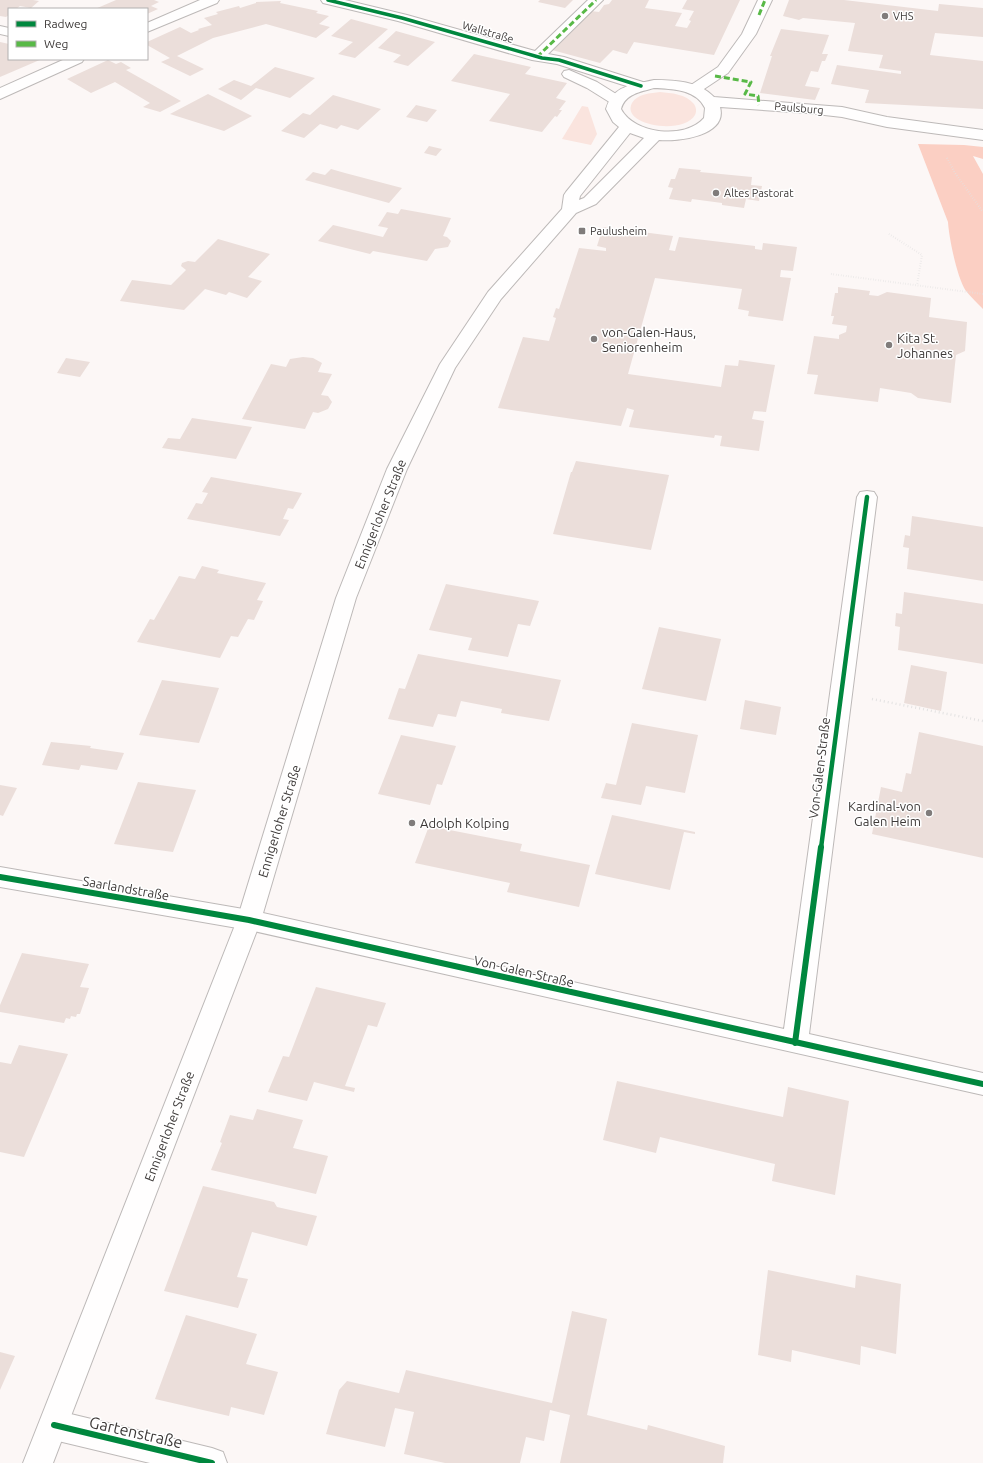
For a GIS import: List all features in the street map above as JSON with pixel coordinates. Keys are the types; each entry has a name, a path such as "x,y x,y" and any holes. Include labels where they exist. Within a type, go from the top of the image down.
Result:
{"main road":[{"path":"148,28 212,0"},
{"name":"Wallstraße","path":"328,0 402,18 540,58 559,60 641,86"},
{"path":"540,58 596,0"},
{"path":"693,90 723,70 749,34 765,0"},
{"name":"Wallstraße","path":"540,58 592,85 616,100"},
{"path":"0,94 75,60"},
{"path":"668,84 693,90 703,95 709,101 713,108 714,114 711,121 704,127 688,134 654,136 639,132 627,127 619,121 614,114 613,107 616,100 622,94 641,86 668,84"},
{"name":"Paulsburg","path":"709,101 842,112 887,122 983,135"},
{"name":"Paulsburg","path":"711,121 733,119 887,122"},
{"name":"Ennigerloher Straße","path":"570,210 572,195 627,127"},
{"name":"Ennigerloher Straße","path":"38,1463 249,920 346,598 397,469 446,368 494,296 570,210 590,201 654,136"},
{"name":"Von-Galen-Straße","path":"795,1043 867,497"},
{"name":"Saarlandstraße","path":"0,877 249,920"},
{"name":"Von-Galen-Straße","path":"249,920 983,1084"},
{"name":"Gartenstraße","path":"54,1425 212,1463"}],"path":[{"path":"933,128 955,173 983,212"},
{"path":"889,234 922,255 917,285"},
{"path":"831,274 983,294"},
{"path":"840,693 983,721"}],"shaded area":[{"path":"660,92 687,98 695,105 695,115 688,121 678,125 667,126 643,122 635,117 631,111 634,100 644,94"},
{"path":"582,106 588,107 597,134 591,145 562,139"},
{"path":"918,144 983,147 983,159 973,156 983,174 983,309 966,291 963,285 952,247 948,222"}],"building":[{"path":"0,0 39,1 31,8 20,6 17,8 8,8 8,16 6,17 0,16"},
{"path":"116,0 154,0 159,2 151,6 158,9 148,14 148,8 97,8"},
{"path":"540,0 573,0 565,8 538,2"},
{"path":"612,0 649,0 645,8 682,13 675,26 687,28 694,11 682,9 687,0 740,0 714,55 634,42 627,54 613,50 600,63 552,50 591,11 599,12 604,5 609,4"},
{"path":"789,0 844,0 938,11 939,4 983,8 983,37 935,33 930,55 983,61 983,109 865,103 869,90 831,84 837,65 901,74 901,71 879,68 883,55 848,51 855,23 803,18 799,20 783,16"},
{"path":"281,1 280,3 318,11 316,13 329,16 319,24 330,27 316,38 266,24 213,38 177,56 204,69 190,76 161,62 170,58 148,46 148,42 180,27 191,33 199,30 198,29 212,25 204,18 218,14 216,12 239,6 240,8 256,2"},
{"path":"351,19 388,29 355,58 338,54 353,42 331,36"},
{"path":"781,29 829,35 822,54 828,54 825,61 822,61 818,72 811,71 805,86 820,88 815,100 760,93 772,56 770,56"},
{"path":"396,31 435,42 408,66 393,62 401,55 378,48"},
{"path":"0,42 8,44 8,60 40,60 0,77"},
{"path":"474,54 531,67 525,74 567,83 556,98 566,101 559,110 562,110 542,132 489,121 510,94 451,81"},
{"path":"108,60 116,64 121,62 131,68 126,70 181,101 160,112 143,107 150,103 115,82 91,93 67,79"},
{"path":"275,67 315,78 290,98 256,88 241,100 218,89 234,80 251,86"},
{"path":"208,94 252,116 224,131 170,114"},
{"path":"333,95 381,109 358,130 341,125 337,129 320,124 304,138 281,131 303,113 310,115"},
{"path":"416,105 437,110 427,122 406,117"},
{"path":"429,146 442,149 436,156 424,153"},
{"name":"Altes Pastorat","path":"679,168 701,170 700,172 752,177 751,185 762,186 759,201 746,199 744,208 692,199 691,202 669,199 673,188 668,187 671,179 675,179"},
{"path":"331,169 402,188 389,203 305,180 313,172 325,175"},
{"path":"401,209 451,218 443,236 447,237 451,241 448,247 435,249 427,261 373,251 370,254 318,241 333,225 383,237 388,228 378,226 387,212 398,214"},
{"name":"von-Galen-Haus, Seniorenheim","path":"603,227 673,236 669,250 675,251 679,237 755,246 755,249 762,250 763,243 797,247 793,271 781,270 780,277 791,278 783,321 748,316 749,311 738,309 742,289 655,278 628,374 721,387 725,365 738,366 739,360 775,365 766,412 754,411 752,419 764,421 759,451 720,446 722,436 715,435 714,438 629,427 634,410 627,408 621,426 498,408 523,337 549,341 556,318 553,317 556,308 559,309 579,248 606,251 606,248 597,246"},
{"path":"218,239 270,254 248,277 262,281 247,298 229,292 226,295 205,289 184,310 120,301 132,280 171,285 186,270 181,266 182,263 188,261 195,262"},
{"name":"Kita St. Johannes","path":"838,287 870,291 869,295 878,296 887,292 931,298 929,317 967,322 965,351 956,355 951,403 918,398 911,393 880,388 878,402 814,394 818,375 807,374 814,336 839,339 839,335 846,332 847,326 832,324 834,316 831,316 835,293 838,293"},
{"path":"303,357 313,358 322,363 318,372 332,374 321,395 328,396 332,402 328,409 318,413 313,412 305,429 242,419 271,364 286,367 290,359"},
{"path":"66,358 90,362 80,377 57,373"},
{"path":"192,418 252,427 236,459 162,448 168,438 180,439"},
{"path":"576,461 669,475 651,550 553,534 571,472"},
{"path":"211,477 302,493 293,509 288,508 283,519 289,520 280,536 187,519 196,503 202,504 208,493 202,492"},
{"path":"912,516 983,527 983,581 907,569 909,548 903,547 905,535 910,536"},
{"path":"202,566 219,570 217,573 266,583 257,600 263,601 254,620 248,619 238,637 231,636 220,658 137,642 150,619 154,620 179,576 195,579"},
{"path":"446,584 539,601 530,626 518,624 508,657 468,650 472,638 429,630"},
{"path":"904,592 983,604 983,664 898,650 900,627 895,626 896,613 902,614"},
{"path":"659,627 721,639 706,701 642,689"},
{"path":"418,654 561,680 549,721 501,713 502,709 461,701 456,717 438,714 433,727 388,719 399,688 405,689"},
{"path":"911,665 947,672 941,711 904,703"},
{"path":"162,680 219,688 199,743 139,735"},
{"path":"745,700 781,707 776,735 740,729"},
{"path":"632,723 698,735 685,793 646,786 641,805 601,798 606,783 616,785"},
{"name":"Kardinal-von Galen Heim","path":"919,732 983,746 983,858 872,834 881,787 902,792 906,773 911,774"},
{"path":"401,735 456,746 442,785 437,784 430,805 378,794"},
{"path":"51,742 91,746 90,748 124,753 117,770 81,765 79,770 42,765"},
{"path":"138,782 196,790 173,852 114,844"},
{"path":"0,785 17,788 3,816 0,815"},
{"path":"612,815 695,832 695,834 684,832 670,890 595,874"},
{"path":"429,826 522,844 520,851 590,865 579,907 507,892 510,883 415,863"},
{"path":"22,953 89,964 80,987 89,988 80,1014 77,1014 76,1017 71,1016 70,1019 66,1018 64,1023 0,1012 0,1005"},
{"path":"316,987 386,1003 377,1027 368,1025 345,1086 355,1088 354,1092 314,1082 307,1101 268,1092 283,1056 289,1057"},
{"path":"19,1045 68,1054 24,1157 0,1152 0,1062 11,1064"},
{"path":"617,1081 783,1117 788,1087 849,1101 835,1195 772,1181 775,1164 660,1137 656,1153 603,1140"},
{"path":"257,1109 303,1120 293,1148 328,1156 316,1194 211,1170 222,1143 220,1142 230,1115 253,1120"},
{"path":"203,1186 274,1202 277,1207 317,1216 307,1246 252,1232 237,1277 248,1279 238,1308 164,1291"},
{"path":"768,1270 855,1288 856,1275 901,1284 896,1354 861,1346 860,1365 792,1350 791,1362 758,1355"},
{"path":"572,1311 607,1319 587,1415 647,1430 648,1425 725,1446 723,1463 560,1463 570,1415 550,1410 544,1441 526,1437 520,1463 445,1463 404,1454 414,1412 395,1408 385,1447 326,1434 339,1390 347,1381 399,1393 406,1370 552,1403"},
{"path":"186,1315 257,1334 246,1364 278,1372 264,1415 231,1407 229,1416 155,1399"},
{"path":"0,1352 15,1356 0,1390"}],"marked path":[{"path":"537,57 596,0"},
{"path":"759,15 765,0"},
{"path":"715,76 751,82 745,94 758,96 759,105"}],"cycle path":[{"path":"328,0 402,18 542,58 559,60 641,86"},
{"path":"795,1043 867,497"},
{"path":"0,877 249,920 983,1084"},
{"path":"54,1425 212,1463"}],"place":[{"name":"VHS","path":"885,16"},
{"name":"Altes Pastorat","path":"716,193"},
{"name":"Paulusheim","path":"582,231"},
{"name":"von-Galen-Haus, Seniorenheim","path":"594,339"},
{"name":"Kita St. Johannes","path":"889,345"},
{"name":"Kardinal-von Galen Heim","path":"929,813"},
{"name":"Adolph Kolping","path":"412,823"}]}
